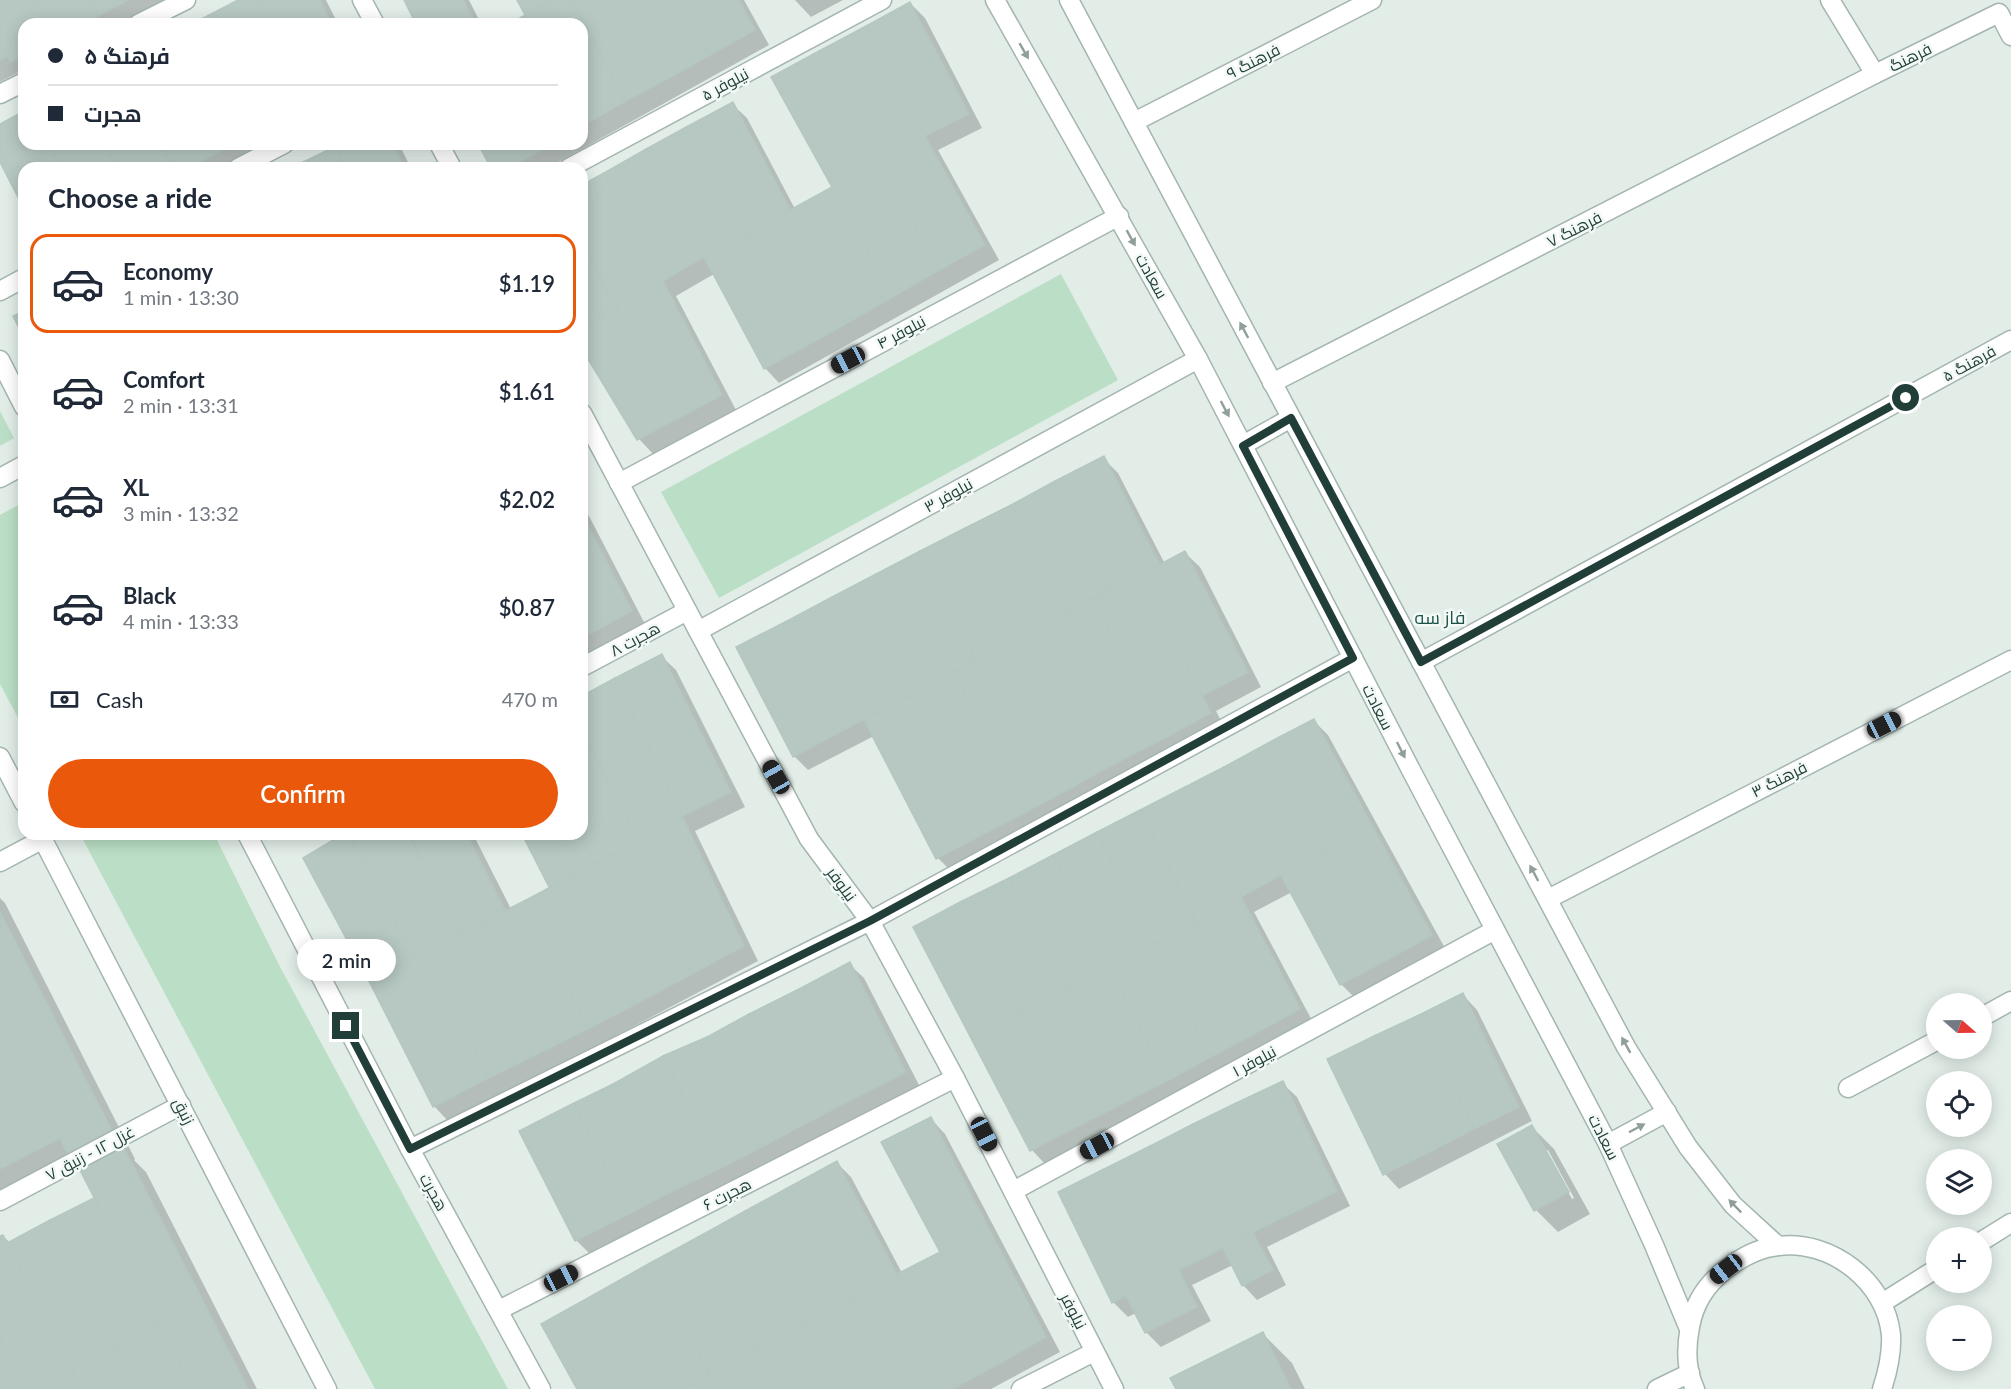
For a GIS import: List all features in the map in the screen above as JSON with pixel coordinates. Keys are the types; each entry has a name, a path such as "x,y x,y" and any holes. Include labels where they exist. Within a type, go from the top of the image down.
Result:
{"street":[{"path":"150,18 186,0"},
{"path":"362,0 372,18"},
{"name":"نیلوفر ۵","path":"580,162 882,0"},
{"name":"سعادت","path":"995,0 1198,359 1608,1144 1689,1329"},
{"path":"1069,0 1626,1047 1688,1147 1733,1205 1778,1246"},
{"name":"فرهنگ ۹","path":"1134,122 1372,0"},
{"name":"فرهنگ","path":"1830,0 1875,74 2005,10 2011,36"},
{"name":"فرهنگ ۷","path":"1272,383 1875,74"},
{"path":"0,94 18,85"},
{"path":"250,162 272,150"},
{"name":"نیلوفر ۴","path":"619,483 1119,216"},
{"path":"0,291 18,281"},
{"name":"فرهنگ ۵","path":"1421,662 2011,340"},
{"name":"نیلوفر ۳","path":"698,631 1198,359"},
{"path":"0,360 18,395"},
{"path":"1243,446 1291,418"},
{"name":"نیلوفر","path":"588,424 810,839 870,921 955,1078 1113,1389"},
{"path":"0,478 18,468"},
{"name":"هجرت ۸","path":"588,664 687,611"},
{"path":"410,1149 870,921 1353,658"},
{"name":"فرهنگ ۳","path":"1548,899 2011,660"},
{"path":"0,757 18,792"},
{"path":"0,862 37,840"},
{"name":"زنبق","path":"44,840 327,1389"},
{"name":"هجرت","path":"256,840 410,1149 541,1389"},
{"name":"نیلوفر ۱","path":"1013,1191 1495,930"},
{"path":"1992,1011 2011,1001"},
{"path":"1848,1088 1926,1046"},
{"name":"هجرت ۶","path":"499,1310 955,1078"},
{"name":"غزل ۱۲ - زنبق ۷","path":"0,1201 181,1105"},
{"path":"1608,1144 1667,1112"},
{"path":"1992,1235 2011,1223"},
{"path":"1657,1389 1692,1381 1686,1346 1692,1313 1712,1281 1741,1257 1778,1246 1809,1247 1839,1258 1864,1277 1882,1304 1891,1334 1890,1366 1882,1389"},
{"path":"1882,1304 1926,1275"},
{"path":"1021,1389 1094,1352"}],"green space":[{"path":"1061,274 1118,380 719,598 661,492"},
{"path":"0,411 14,438 0,446"},
{"path":"18,505 18,718 0,684 0,515"},
{"path":"83,840 217,840 278,963 508,1389 375,1389"}],"building":[{"path":"0,0 35,0 45,18 18,18 18,58 10,62 0,43"},
{"path":"35,0 90,0 98,16 94,18 45,18"},
{"path":"90,0 128,0 98,16"},
{"path":"238,0 259,0 269,18 211,18 209,15"},
{"path":"259,0 320,0 329,18 269,18"},
{"path":"404,0 463,0 473,18 413,18"},
{"path":"517,0 552,0 525,15"},
{"path":"552,0 572,0 582,18 526,18 525,15"},
{"path":"572,0 627,0 669,78 626,101 588,30 588,18 582,18"},
{"path":"627,0 680,0 710,55 669,78"},
{"path":"680,0 739,0 755,30 710,55"},
{"path":"910,2 969,114 925,136 866,26"},
{"path":"866,26 925,136 879,161 819,51"},
{"path":"588,30 626,101 588,123"},
{"path":"0,43 7,56 0,60"},
{"path":"819,51 879,161 832,187 771,77"},
{"path":"733,102 790,210 746,235 688,126"},
{"path":"18,114 18,150 51,150 57,162 18,162 18,197 0,162 0,124"},
{"path":"688,126 746,235 704,257 646,149"},
{"path":"925,136 985,245 939,270 879,161"},
{"path":"646,149 704,257 663,281 604,173"},
{"path":"51,150 108,150 114,162 57,162"},
{"path":"108,150 164,150 170,162 114,162"},
{"path":"164,150 221,151 200,162 170,162"},
{"path":"328,150 338,150 343,162 303,162"},
{"path":"338,150 396,150 401,162 343,162"},
{"path":"481,150 540,151 519,162 488,162"},
{"path":"879,161 939,270 893,297 832,187"},
{"path":"604,173 663,281 616,307 588,254 588,182"},
{"path":"832,187 893,297 851,321 790,210"},
{"path":"790,210 851,321 806,346 746,235"},
{"path":"746,235 806,346 764,369 704,257"},
{"path":"588,254 616,307 588,322"},
{"path":"663,281 722,395 675,420 616,307"},
{"path":"616,307 675,420 637,440 588,359 588,322"},
{"path":"18,314 18,326 13,316"},
{"path":"1104,456 1160,565 1111,589 1055,481"},
{"path":"1055,481 1111,589 1066,613 1011,505"},
{"path":"1011,505 1066,613 1021,637 965,528"},
{"path":"588,526 632,611 588,635"},
{"path":"965,528 1021,637 976,660 920,551"},
{"path":"920,551 976,660 933,683 876,574"},
{"path":"1185,551 1248,672 1202,696 1140,575"},
{"path":"876,574 933,683 889,706 832,597"},
{"path":"1140,575 1211,713 1165,738 1093,599"},
{"path":"832,597 889,706 842,731 785,622"},
{"path":"1093,599 1165,738 1118,762 1045,624"},
{"path":"785,622 842,731 793,757 736,647"},
{"path":"1045,624 1118,762 1071,788 999,648"},
{"path":"999,648 1071,788 1026,812 954,672"},
{"path":"662,654 731,792 682,816 615,678"},
{"path":"954,672 1026,812 982,835 910,695"},
{"path":"615,678 682,816 639,841 588,743 588,693"},
{"path":"910,695 982,835 936,859 864,720"},
{"path":"1314,719 1373,827 1326,852 1268,743"},
{"path":"588,743 639,841 594,864 582,840 588,840"},
{"path":"1268,743 1326,852 1281,875 1224,767"},
{"path":"1224,767 1281,875 1241,897 1185,787"},
{"path":"1185,787 1241,897 1196,922 1140,810"},
{"path":"1140,810 1196,922 1153,945 1097,832"},
{"path":"682,816 744,946 679,981 614,854"},
{"path":"1373,827 1432,935 1385,961 1326,852"},
{"path":"1097,832 1153,945 1109,968 1053,855"},
{"path":"333,840 352,840 414,958 369,981 303,858"},
{"path":"352,840 412,840 460,934 414,958"},
{"path":"412,840 470,840 505,910 460,934"},
{"path":"525,840 582,840 594,864 549,887"},
{"path":"1326,852 1385,961 1340,985 1281,875"},
{"path":"614,854 679,981 634,1005 571,876"},
{"path":"1053,855 1109,968 1066,991 1009,878"},
{"path":"571,876 634,1005 588,1029 526,900"},
{"path":"1009,878 1066,991 1020,1015 962,901"},
{"path":"1241,897 1300,1009 1256,1033 1196,922"},
{"path":"526,900 588,1029 546,1050 483,922"},
{"path":"962,901 1020,1015 972,1040 913,927"},
{"path":"0,912 115,1137 71,1160 0,1021"},
{"path":"483,922 546,1050 489,1078 425,952"},
{"path":"1196,922 1256,1033 1211,1057 1153,945"},
{"path":"1153,945 1211,1057 1167,1081 1109,968"},
{"path":"425,952 489,1078 433,1107 369,981"},
{"path":"850,962 906,1072 853,1099 797,990"},
{"path":"1109,968 1167,1081 1124,1103 1066,991"},
{"path":"797,990 853,1099 805,1124 749,1014"},
{"path":"1066,991 1124,1103 1078,1126 1020,1015"},
{"path":"1463,993 1519,1107 1474,1129 1419,1015"},
{"path":"749,1014 805,1124 762,1147 707,1037"},
{"path":"1020,1015 1078,1126 1030,1151 972,1040"},
{"path":"1419,1015 1474,1129 1432,1151 1376,1035"},
{"path":"0,1021 7,1034 0,1037"},
{"path":"7,1034 60,1138 16,1161 0,1130 0,1037"},
{"path":"1376,1035 1432,1151 1383,1175 1327,1059"},
{"path":"707,1037 762,1147 719,1169 663,1056"},
{"path":"663,1056 719,1169 669,1193 613,1084"},
{"path":"1283,1081 1337,1191 1290,1214 1236,1103"},
{"path":"613,1084 669,1193 629,1214 574,1103"},
{"path":"574,1103 629,1214 575,1241 519,1131"},
{"path":"1236,1103 1290,1214 1248,1235 1193,1124"},
{"path":"931,1117 988,1227 940,1252 881,1142"},
{"path":"1193,1124 1248,1235 1205,1257 1150,1146"},
{"path":"1532,1125 1569,1192 1534,1211 1497,1144"},
{"path":"0,1130 16,1161 0,1169"},
{"path":"1150,1146 1205,1257 1158,1280 1104,1169"},
{"path":"124,1148 203,1301 159,1324 80,1170"},
{"path":"837,1161 897,1274 850,1299 791,1186"},
{"path":"1104,1169 1158,1280 1112,1303 1058,1192"},
{"path":"791,1186 850,1299 804,1323 745,1211"},
{"path":"94,1198 159,1324 115,1346 50,1220"},
{"path":"745,1211 804,1323 757,1349 698,1237"},
{"path":"50,1220 115,1346 72,1369 7,1243"},
{"path":"988,1227 1046,1337 999,1364 940,1252"},
{"path":"1253,1233 1273,1270 1242,1286 1223,1248"},
{"path":"3,1235 72,1369 32,1389 26,1389 0,1338 0,1236"},
{"path":"698,1237 757,1349 710,1375 650,1263"},
{"path":"940,1252 999,1364 956,1387 897,1274"},
{"path":"650,1263 710,1375 684,1389 649,1389 595,1294"},
{"path":"1179,1270 1197,1307 1145,1333 1126,1296"},
{"path":"897,1274 956,1387 952,1389 898,1389 850,1299"},
{"path":"595,1294 649,1389 577,1389 541,1324"},
{"path":"850,1299 898,1389 838,1389 804,1323"},
{"path":"203,1301 248,1389 192,1389 159,1324"},
{"path":"804,1323 838,1389 778,1389 757,1349"},
{"path":"159,1324 192,1389 137,1389 115,1346"},
{"path":"1263,1332 1291,1389 1176,1389 1170,1378"},
{"path":"0,1338 26,1389 0,1389"},
{"path":"115,1346 137,1389 82,1389 72,1369"},
{"path":"757,1349 778,1389 718,1389 710,1375"},
{"path":"72,1369 82,1389 32,1389"},
{"path":"710,1375 718,1389 684,1389"}],"district":[{"name":"فاز سه","path":"1440,618"}],"route":[{"path":"346,1026 410,1149 870,921 1353,658 1243,446 1291,418 1421,662 1906,398"}]}
